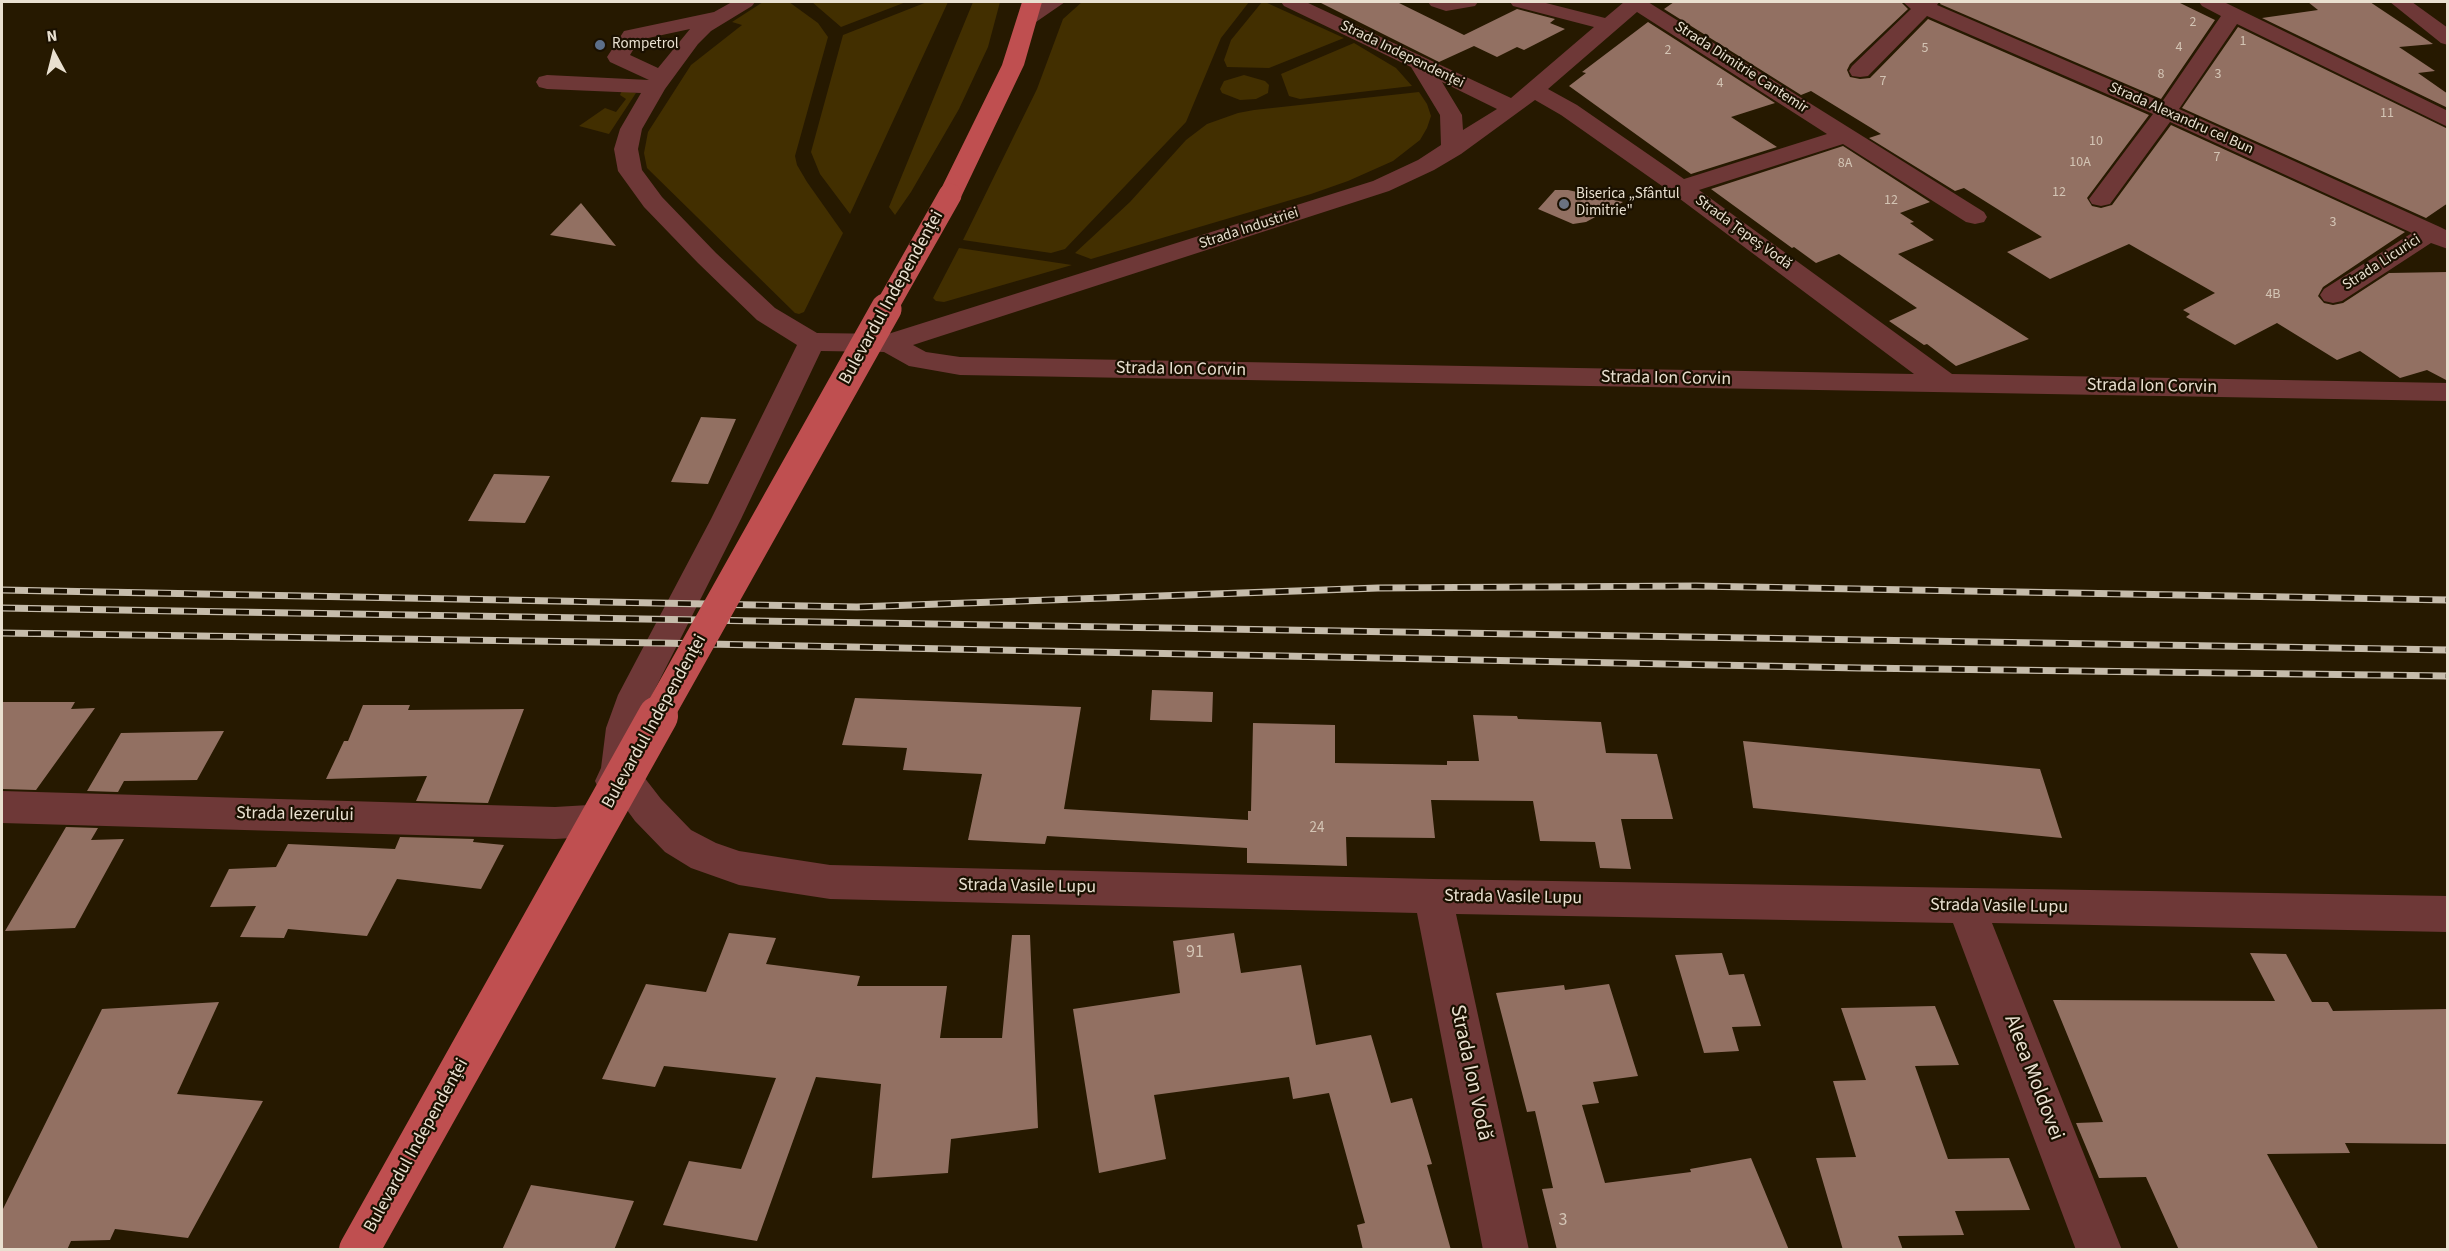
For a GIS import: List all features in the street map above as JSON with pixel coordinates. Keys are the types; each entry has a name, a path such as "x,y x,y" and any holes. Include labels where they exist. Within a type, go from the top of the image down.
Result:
{"main road":[{"name":"Bulevardul Independenței","path":"359,1250 950,195 994,106 1030,10"}],"street":[{"path":"659,83 630,63 649,32 712,10 745,2"},
{"path":"1030,10 1055,2"},
{"name":"Strada Independenței","path":"1291,2 1513,108"},
{"path":"1438,2 1446,5 1468,2"},
{"path":"1520,2 1609,25"},
{"name":"Strada Industriei","path":"812,342 890,343 1381,186 1426,165 1513,108 1636,2"},
{"name":"Strada Dimitrie Cantemir","path":"1636,2 1975,217"},
{"path":"2209,2 2448,120"},
{"path":"2400,2 2448,39"},
{"path":"1860,71 1922,3"},
{"name":"Strada Alexandru cel Bun","path":"1922,3 2439,237"},
{"path":"344,1250 619,771 624,728 634,694 731,509 812,342 766,314 653,202 630,171 626,149 631,129 659,83 712,10"},
{"path":"2101,199 2166,112 2233,14"},
{"path":"1419,63 1451,115 1454,129 1453,148"},
{"path":"547,82 659,83"},
{"name":"Strada Țepeș Vodă","path":"1535,91 1569,110 1682,188 1945,383"},
{"path":"1682,188 1846,135"},
{"name":"Strada Licurici","path":"2333,295 2439,237"},
{"name":"Strada Ion Corvin","path":"890,343 919,360 960,366 2448,392"},
{"name":"Strada Vasile Lupu","path":"619,771 648,810 678,841 704,856 739,868 830,882 1433,896 2448,914"},
{"name":"Strada Iezerului","path":"2,807 555,823 589,821"},
{"name":"Strada Ion Vodă","path":"1433,896 1506,1250"},
{"name":"Aleea Moldovei","path":"1966,906 2099,1250"}],"shaded area":[{"path":"763,2 789,2 818,23 828,37 795,156 797,165 807,182 843,233 804,312 799,314 795,313 647,168 644,153 648,132 691,65 742,25 732,22"},
{"path":"812,2 906,2 841,27"},
{"path":"927,2 948,2 850,214 820,174 811,152 843,35"},
{"path":"973,2 1000,2 988,47 959,109 911,192 895,215 889,207"},
{"path":"1082,2 1249,2 1221,38 1186,122 1065,249 1051,253 963,240 1037,89 1063,19"},
{"path":"1262,2 1344,38 1269,68 1227,67 1224,60 1231,40"},
{"path":"1354,43 1396,68 1412,86 1300,99 1289,96 1281,74"},
{"path":"1244,75 1265,81 1269,85 1268,93 1256,99 1240,100 1222,93 1220,89 1224,81"},
{"path":"622,90 636,93 609,134 579,126 605,108 616,112 626,99 620,95"},
{"path":"1419,92 1431,116 1427,128 1420,140 1393,161 1311,194 1091,259 1075,253 1130,202 1186,140 1207,124 1254,110"},
{"path":"959,248 1072,265 944,302 936,301 933,298"}],"building":[{"path":"1319,2 1397,2 1464,35 1517,9 1555,19 1550,23 1565,29 1524,50 1517,47 1497,57 1474,46 1439,62"},
{"path":"1674,2 1901,2 1908,9 1850,64 1847,70 1850,77 1870,78 1928,19 2149,115 2087,198 2092,206 2101,208 2112,205 2171,125 2405,232 2323,287 2318,296 2324,303 2333,305 2343,303 2389,273 2448,272 2448,381 2427,370 2400,378 2360,351 2337,360 2277,323 2235,345 2186,317 2190,314 2183,310 2215,293 2129,244 2050,279 2007,252 2042,237 1964,188 1955,191 1869,138 1881,134 1811,91 1801,95 1664,9"},
{"path":"1941,2 2178,2 2215,20 2161,99 1940,4"},
{"path":"2308,2 2370,2 2433,44 2399,47 2435,71 2418,73 2448,94 2448,108 2262,18 2318,10"},
{"path":"1648,22 1775,103 1731,117 1777,147 1691,174 1569,86 1586,73 1582,72"},
{"path":"2238,27 2448,129 2448,203 2426,218 2182,108"},
{"path":"1843,146 1930,202 1900,213 1934,240 1898,254 2029,339 1956,366 1927,344 1924,345 1889,321 1917,308 1839,254 1816,263 1711,189"},
{"name":"Biserica „Sfântul Dimitrie\"","path":"1555,190 1568,190 1623,202 1586,222 1573,224 1538,209"},
{"path":"581,203 616,246 550,235"},
{"path":"701,417 736,419 708,484 671,482"},
{"path":"494,474 550,476 525,523 468,521"},
{"path":"1152,690 1213,692 1212,722 1150,720"},
{"path":"855,698 1081,707 1064,809 1248,820 1248,811 1251,811 1253,723 1335,725 1335,763 1447,765 1447,761 1479,761 1473,715 1601,722 1606,753 1657,754 1673,819 1621,819 1631,869 1600,868 1595,842 1540,841 1533,801 1431,800 1435,838 1346,837 1347,866 1247,863 1247,848 1047,836 1045,844 968,840 982,774 903,770 907,748 842,745"},
{"path":"2,702 75,702 71,709 95,708 36,790 2,789"},
{"path":"363,705 410,705 408,710 524,709 488,803 416,801 427,776 326,779 344,741 348,741"},
{"path":"224,731 197,780 124,781 118,792 87,791 121,733"},
{"path":"1743,741 2040,769 2062,838 1753,808"},
{"path":"66,827 98,828 91,840 124,839 75,928 5,931"},
{"path":"400,837 474,839 473,842 504,845 481,889 397,879 367,936 288,929 284,938 240,937 256,906 210,907 229,869 276,867 288,844 395,849"},
{"path":"729,933 776,938 766,964 860,976 857,986 947,986 940,1038 1002,1038 1012,935 1030,935 1038,1128 951,1139 948,1173 872,1178 881,1084 816,1077 757,1241 663,1225 689,1161 741,1169 776,1078 664,1066 655,1087 602,1079 646,984 706,992"},
{"path":"1234,933 1241,973 1301,965 1316,1045 1371,1035 1391,1103 1412,1098 1432,1164 1427,1165 1451,1250 1363,1250 1357,1225 1365,1223 1329,1093 1293,1099 1289,1077 1154,1095 1166,1159 1099,1173 1073,1009 1180,993 1173,941"},
{"path":"1722,953 1729,975 1744,974 1761,1026 1732,1027 1739,1051 1704,1053 1675,955"},
{"path":"2250,953 2286,954 2312,1002 2328,1002 2333,1011 2448,1009 2448,1144 2345,1143 2350,1153 2267,1154 2319,1250 2179,1250 2146,1177 2099,1178 2076,1123 2103,1122 2053,1000 2275,1001"},
{"path":"1609,984 1638,1076 1593,1082 1599,1103 1582,1105 1605,1183 1691,1172 1690,1169 1751,1158 1789,1250 1557,1250 1542,1189 1553,1188 1535,1111 1527,1112 1496,993 1564,985 1565,990"},
{"path":"219,1002 177,1094 263,1101 188,1238 115,1229 110,1240 71,1241 67,1250 2,1250 2,1211 102,1009"},
{"path":"1935,1006 1959,1065 1915,1066 1948,1159 2009,1158 2030,1210 1955,1211 1964,1235 1898,1236 1903,1250 1843,1250 1816,1158 1856,1157 1833,1081 1866,1080 1841,1008"},
{"path":"531,1185 634,1201 614,1250 502,1250"}],"railway":[{"path":"2,590 857,607 1378,588 1696,586 2448,600"},
{"path":"2,608 2448,650"},
{"path":"2,633 660,643 1859,668 2448,676"}],"place":[{"name":"Rompetrol","path":"600,45"},
{"name":"Biserica „Sfântul Dimitrie\"","path":"1564,204"}]}
